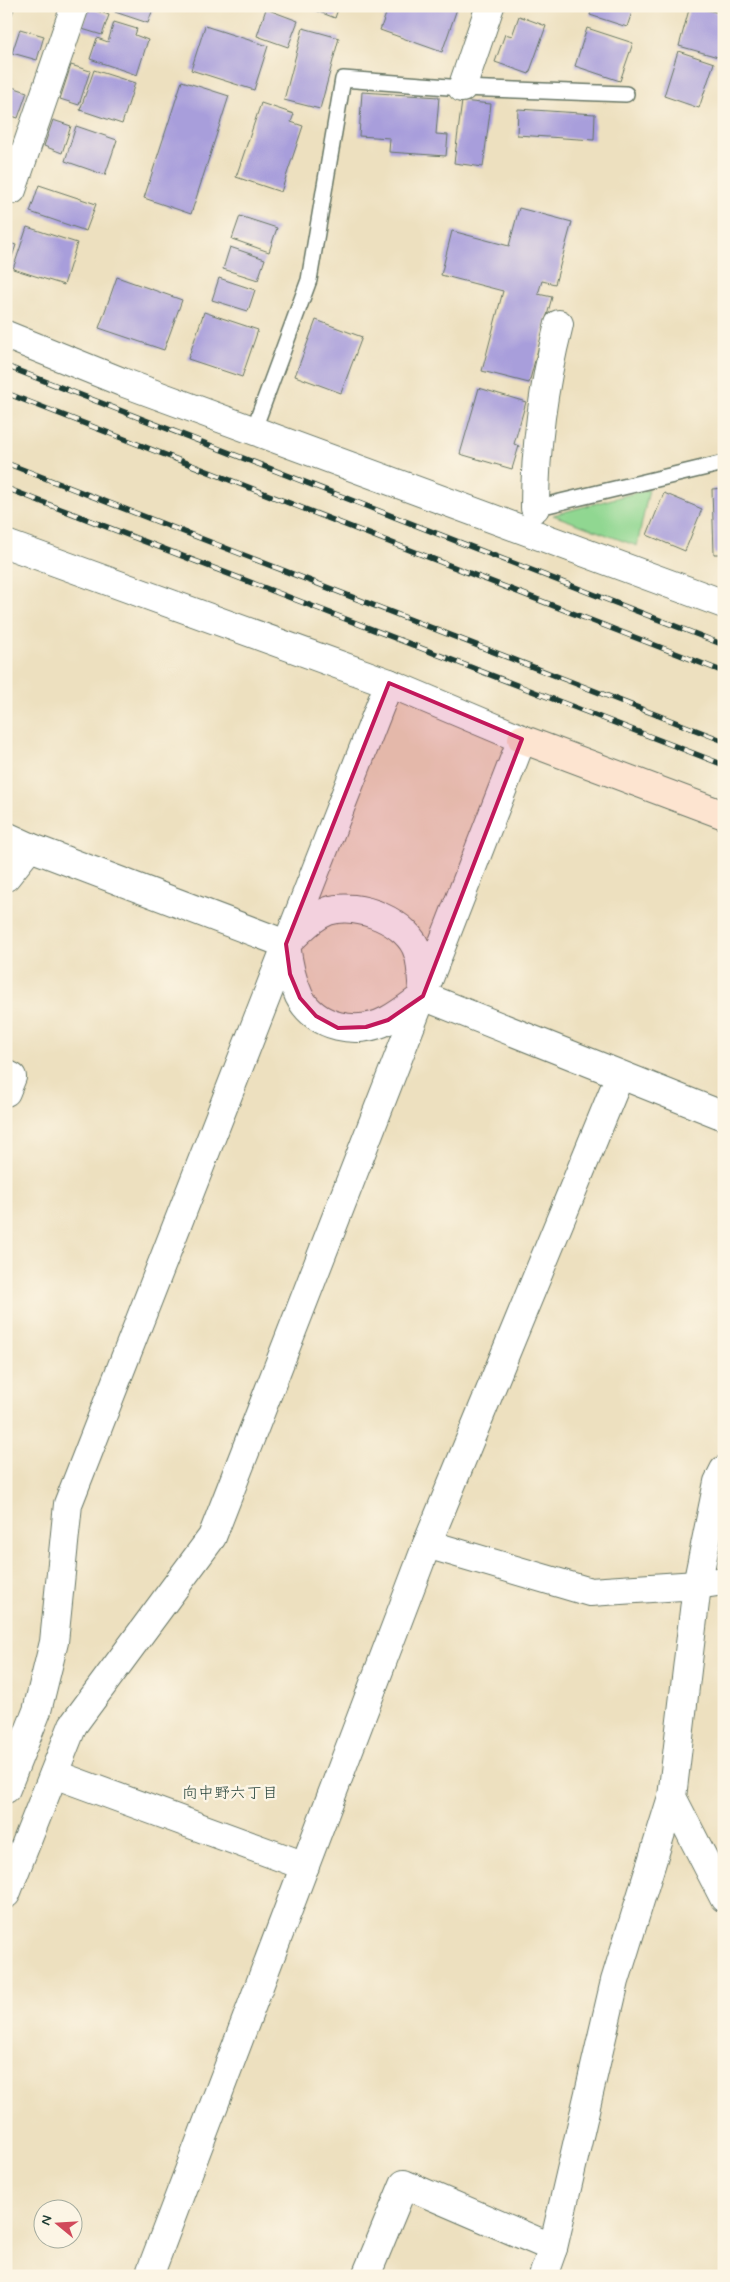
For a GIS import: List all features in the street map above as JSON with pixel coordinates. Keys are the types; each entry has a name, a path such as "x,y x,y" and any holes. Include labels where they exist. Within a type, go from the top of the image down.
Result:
{"street":[{"path":"6,188 12,190 74,6"},
{"path":"462,88 490,6"},
{"path":"530,519 552,349 559,324"},
{"path":"6,335 122,382 254,429 530,519 724,604"},
{"path":"6,544 389,682 522,739 724,815"},
{"path":"6,1790 12,1759 38,1711 54,1642 68,1504 389,682"},
{"path":"6,1894 73,1725 212,1537 522,739"},
{"path":"6,877 18,841 286,944"},
{"path":"286,944 312,920 328,911 346,907 368,911 400,928 418,952 423,996"},
{"path":"286,944 290,974 300,998 316,1016 338,1028 366,1028 388,1020 423,996"},
{"path":"423,996 724,1116"},
{"path":"6,1074 12,1077 6,1092"},
{"path":"149,2276 427,1544 620,1075"},
{"path":"543,2276 553,2248 615,1980 672,1796 697,1585 718,1482 724,1470"},
{"path":"427,1544 590,1592 697,1585 724,1581"},
{"path":"54,1774 305,1866"},
{"path":"672,1796 724,1898"},
{"path":"366,2276 404,2184 553,2248"}],"lane":[{"path":"254,429 309,280 343,79 462,88 626,94"},
{"path":"530,519 724,463"}],"highlighted area":[{"path":"389,683 522,739 423,996 388,1020 366,1027 338,1028 316,1016 300,998 290,974 286,944"}],"green space":[{"path":"649,489 637,546 553,515"}],"building":[{"path":"6,6 15,6 11,17 6,15"},
{"path":"117,6 154,6 148,23 115,12"},
{"path":"304,6 339,6 335,18"},
{"path":"389,6 458,6 442,52 380,30"},
{"path":"593,6 634,6 627,27 590,15"},
{"path":"690,6 724,14 724,36 718,57 679,46"},
{"path":"89,8 109,15 102,35 82,29"},
{"path":"266,9 298,21 288,47 257,36"},
{"path":"519,16 546,26 529,74 495,62 505,34 512,36"},
{"path":"114,22 137,29 135,35 148,40 137,75 90,59 97,38 108,42"},
{"path":"205,26 268,46 254,90 191,70"},
{"path":"303,28 339,38 320,109 284,100"},
{"path":"587,28 633,43 620,81 575,66"},
{"path":"20,29 44,36 37,60 12,53"},
{"path":"678,51 714,63 699,108 664,96"},
{"path":"71,65 90,71 79,105 60,99"},
{"path":"94,70 135,83 122,124 80,110"},
{"path":"182,81 229,96 191,214 144,198"},
{"path":"6,85 27,92 18,118 6,114"},
{"path":"362,92 439,97 436,134 448,135 446,156 389,152 390,138 359,136"},
{"path":"462,101 491,104 483,167 454,163"},
{"path":"261,103 294,114 291,122 303,126 281,192 236,177"},
{"path":"518,109 595,114 594,140 517,135"},
{"path":"53,120 71,126 62,153 44,146"},
{"path":"76,126 117,140 105,175 65,161"},
{"path":"39,185 96,204 86,231 30,212"},
{"path":"519,208 572,222 555,284 542,281 538,294 552,297 529,383 482,371 503,291 441,275 452,231 509,246"},
{"path":"240,216 277,228 269,252 232,239"},
{"path":"27,227 77,243 64,285 13,269"},
{"path":"6,242 16,245 9,266 6,265"},
{"path":"230,247 265,259 258,280 223,269"},
{"path":"117,277 182,300 164,350 99,328"},
{"path":"219,278 255,290 248,311 212,300"},
{"path":"204,312 258,330 242,377 188,359"},
{"path":"316,320 362,337 341,393 295,376"},
{"path":"479,388 526,402 514,444 519,446 512,469 460,454"},
{"path":"724,488 724,554 714,554 712,489"},
{"path":"664,493 702,509 685,551 647,535"}],"railway":[{"path":"6,366 724,645"},
{"path":"6,393 724,672"},
{"path":"6,463 724,741"},
{"path":"6,488 724,765"}],"district":[{"name":"向中野六丁目","path":"230,1793"}]}
